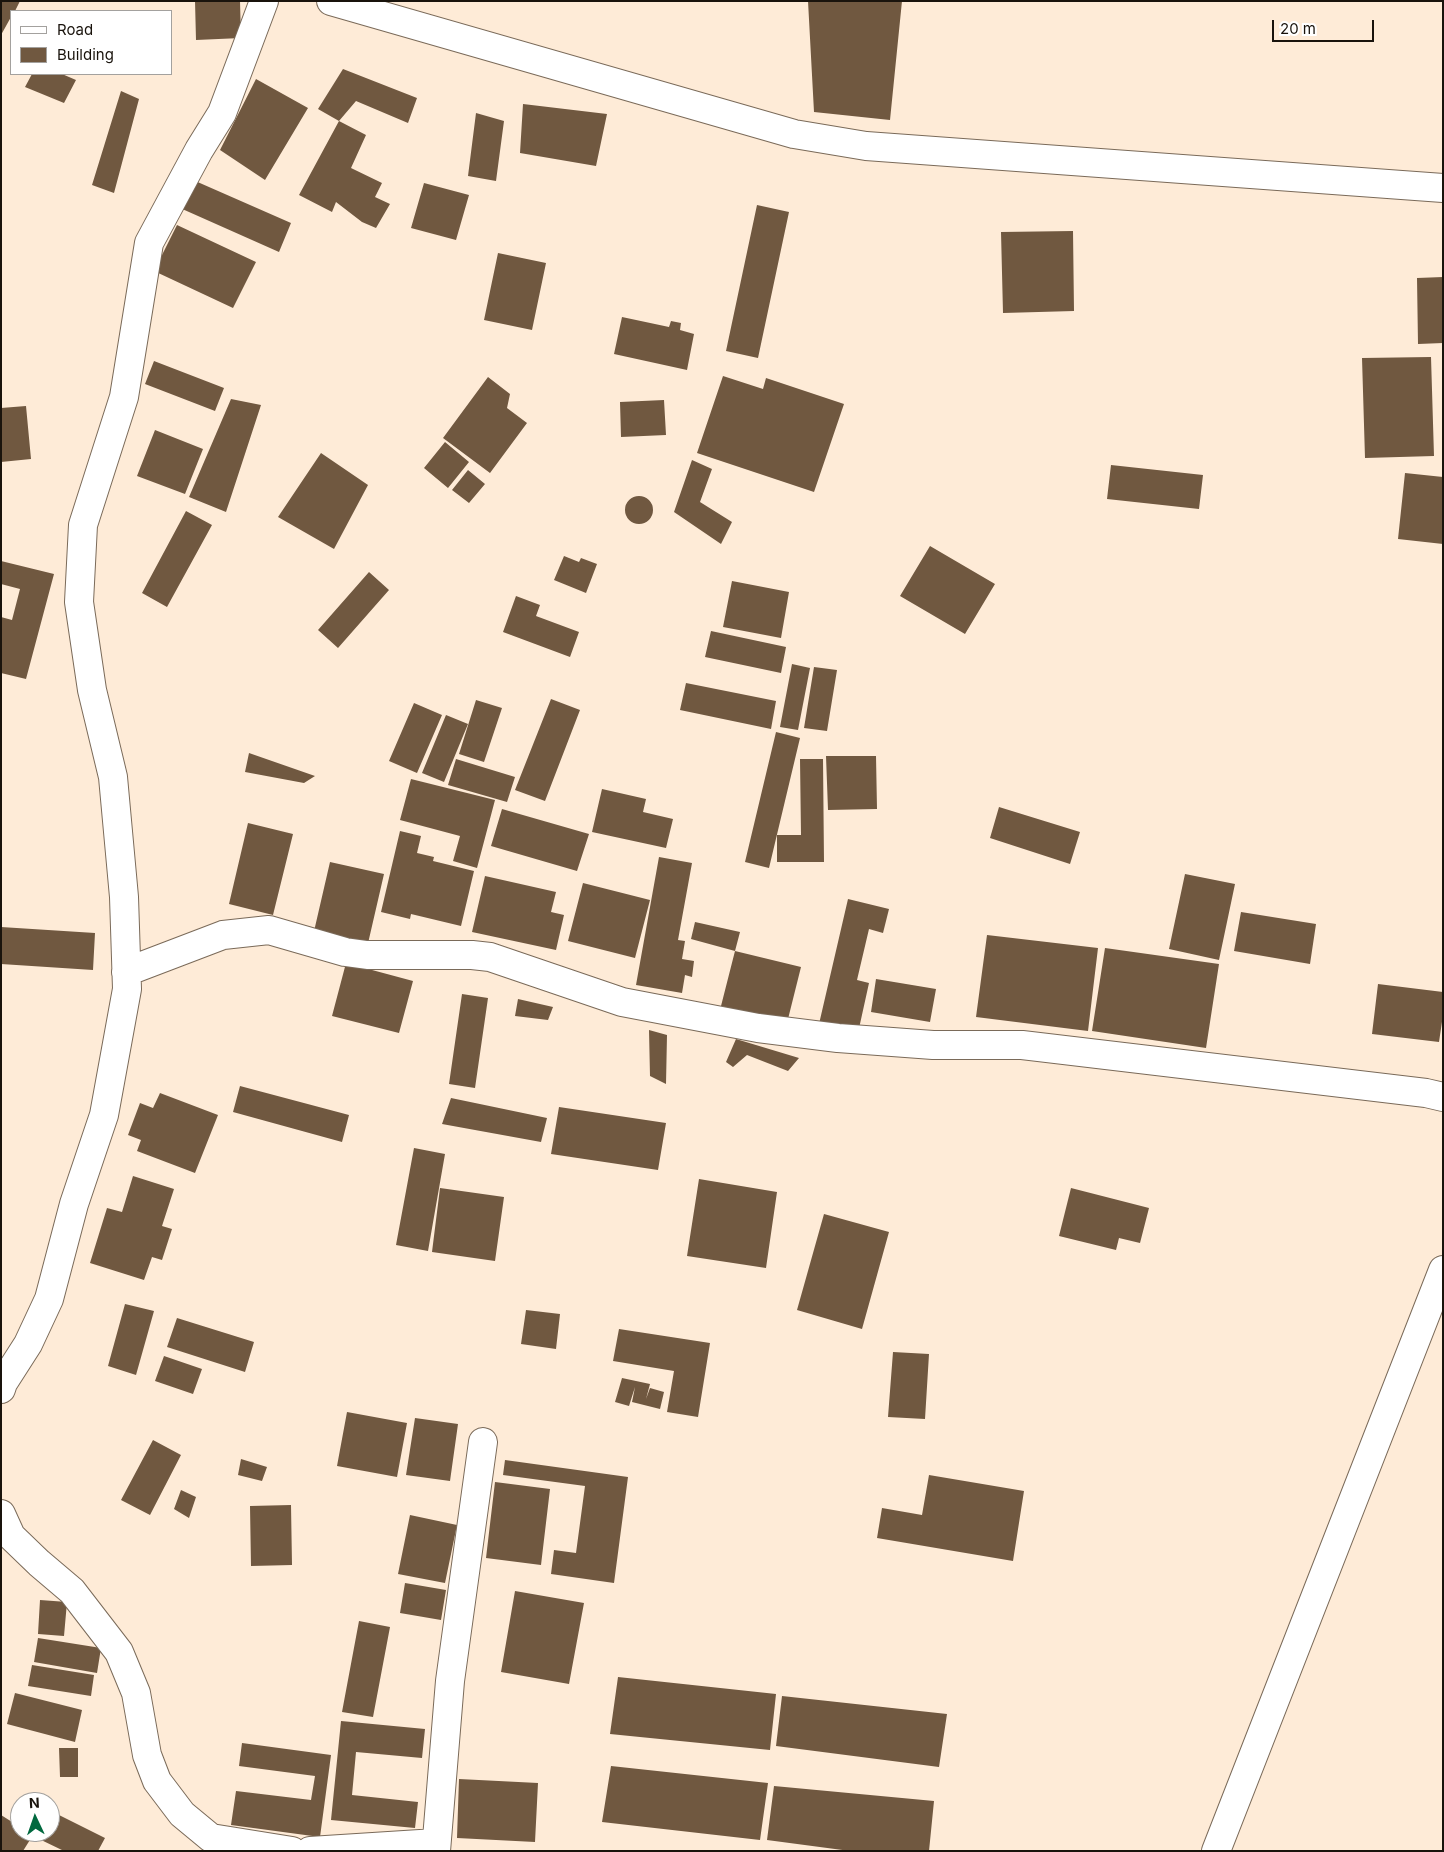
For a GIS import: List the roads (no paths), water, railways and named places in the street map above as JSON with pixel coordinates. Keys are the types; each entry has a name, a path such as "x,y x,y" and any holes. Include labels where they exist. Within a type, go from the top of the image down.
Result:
{"street":[{"path":"1,1389 28,1344 49,1299 74,1204 104,1115 127,989 124,897 113,777 92,690 79,602 83,524 124,397 149,243 198,150 222,113 264,1"},
{"path":"336,2 794,134 866,146 1443,188"},
{"path":"126,972 223,935 269,930 345,952 367,955 428,957 472,955 490,957 622,1002 758,1028 838,1038 924,1044 1022,1045 1443,1096"},
{"path":"1216,1851 1443,1270"},
{"path":"310,1851 436,1847 450,1681 483,1442"},
{"path":"1,1514 12,1536 39,1563 72,1590 119,1652 136,1693 147,1755 157,1781 182,1814 211,1838 292,1851"},
{"path":"1,1556 39,1563"}]}
